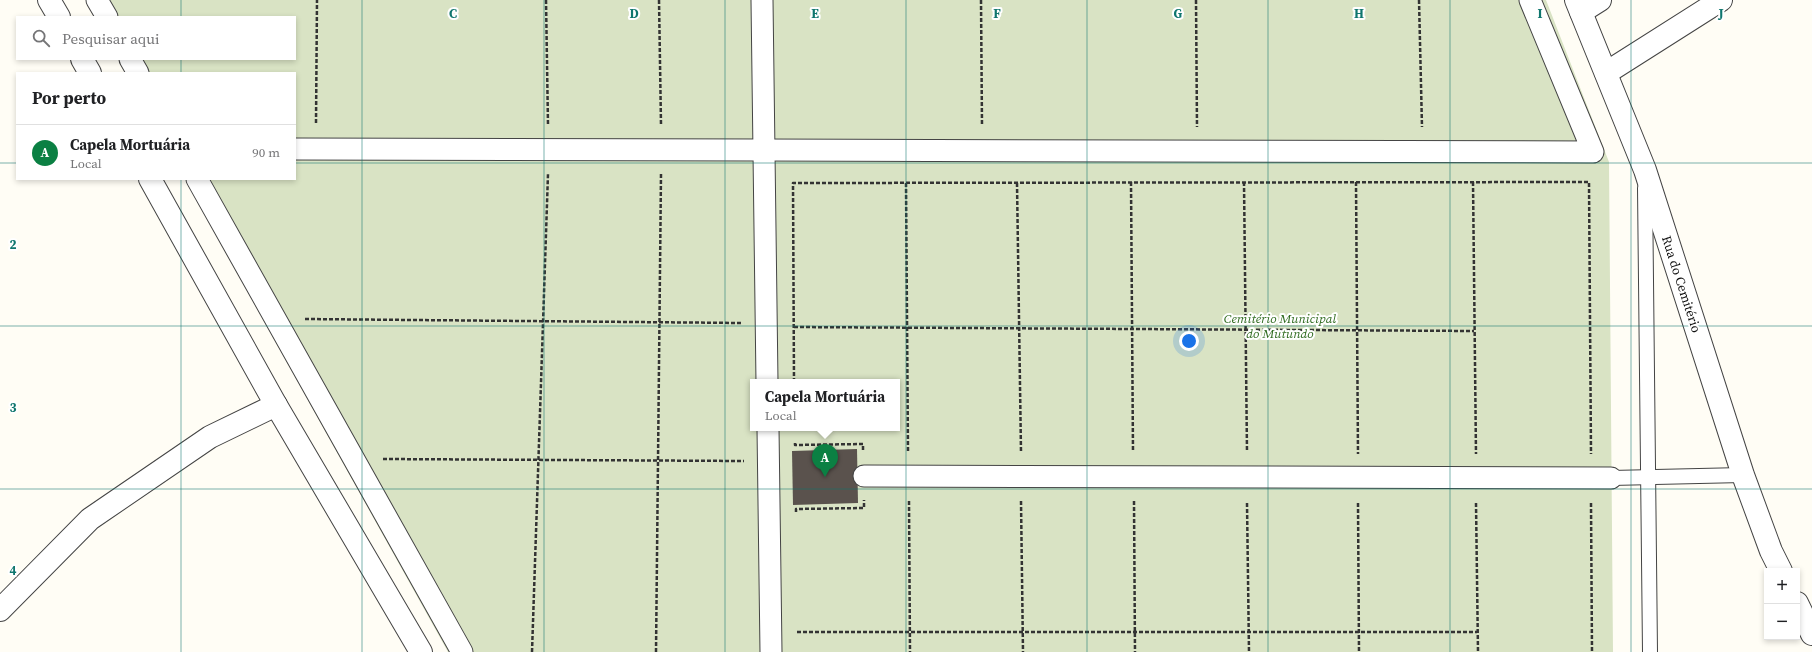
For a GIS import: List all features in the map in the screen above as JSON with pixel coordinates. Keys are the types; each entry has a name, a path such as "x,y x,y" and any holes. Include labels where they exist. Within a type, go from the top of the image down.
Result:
{"street":[{"path":"49,0 58,16"},
{"path":"98,0 106,16"},
{"path":"762,0 767,379"},
{"path":"296,149 1593,152 1530,0"},
{"path":"1578,6 1600,0"},
{"path":"1606,73 1721,0"},
{"name":"Rua do Cemitério","path":"1578,6 1645,170 1743,475 1771,551 1780,568"},
{"path":"83,60 89,72"},
{"path":"131,60 137,72"},
{"path":"151,180 276,405 421,652"},
{"path":"198,180 462,652"},
{"path":"0,610 90,519 210,437 276,405"},
{"path":"768,431 771,652"},
{"path":"864,476 1601,478"},
{"path":"1797,604 1812,634"}],"lane":[{"path":"1645,170 1650,652"},
{"path":"1601,478 1743,475"}],"path":[{"path":"316,149 317,0"},
{"path":"532,652 548,150 546,0"},
{"path":"656,652 661,150 659,0"},
{"path":"981,0 982,150"},
{"path":"1196,0 1197,151"},
{"path":"1419,0 1422,152"},
{"path":"906,182 910,652"},
{"path":"1017,182 1023,652"},
{"path":"1131,182 1135,652"},
{"path":"1244,182 1249,652"},
{"path":"1356,182 1359,652"},
{"path":"1473,182 1478,652"},
{"path":"794,379 793,183 1589,182 1601,478 1592,652"},
{"path":"276,319 767,323"},
{"path":"794,328 1474,331"},
{"path":"795,439 795,445 863,444 864,476 864,508 796,509 796,517"},
{"path":"354,459 768,461"},
{"path":"797,625 797,639"},
{"path":"797,632 1477,632"}],"green space":[{"name":"Cemitério Municipal do Mutundo","path":"86,0 1546,0 1609,162 1613,652 448,652 186,180 296,180 296,72 126,72 120,60 296,60 296,16 95,16"}],"building":[{"path":"857,449 858,503 793,505 792,451"}],"place":[{"name":"Capela Mortuária","path":"825,477"}]}
